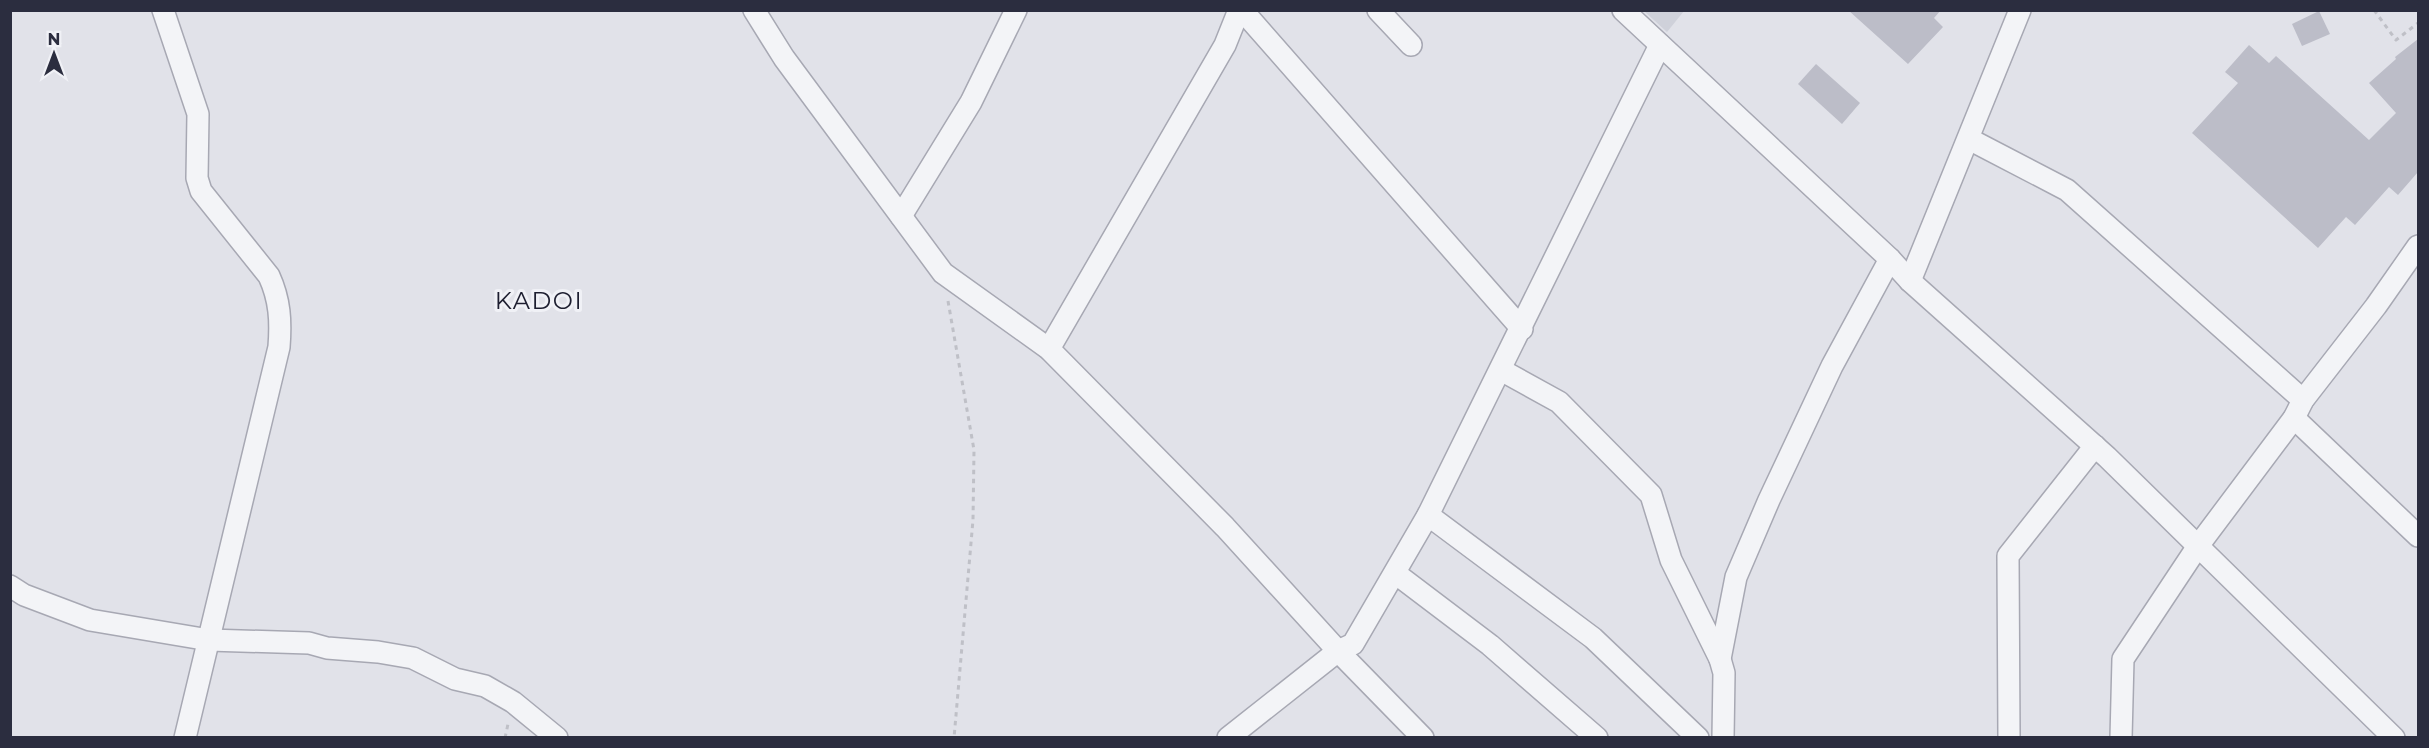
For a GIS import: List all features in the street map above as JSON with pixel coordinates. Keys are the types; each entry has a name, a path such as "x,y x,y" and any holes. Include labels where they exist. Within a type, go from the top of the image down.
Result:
{"street":[{"path":"163,10 198,114 197,178 201,191 269,276 276,292 281,326 279,347 185,738"},
{"path":"754,10 784,58 943,273 1049,349 1225,527 1338,651 1423,738"},
{"path":"902,216 971,102 1016,10"},
{"path":"1049,349 1225,45 1240,10 1522,329"},
{"path":"1378,10 1411,45"},
{"path":"1623,10 1890,259 1910,281 2095,446 2394,738"},
{"path":"1910,281 2020,10"},
{"path":"1228,738 1338,651 1353,644 1428,515 1522,329 1660,45"},
{"path":"1969,139 2067,190 2299,409 2418,536"},
{"path":"2121,738 2123,659 2198,546 2418,246"},
{"path":"1720,659 1736,577 1827,376 1890,259"},
{"path":"1501,370 1559,402 1651,495 1671,560 1720,659 1724,673 1724,738"},
{"path":"2009,738 2007,555 2095,446"},
{"path":"1428,515 1593,638 1698,738"},
{"path":"1395,573 1490,645 1597,738"},
{"path":"10,586 24,595 90,620 209,640 309,643 327,648 378,652 412,658 455,679 485,686 513,702 557,738"}],"path":[{"path":"2374,10 2396,40 2418,23"},
{"path":"943,273 974,450 973,520 954,738"}],"shaded area":[{"path":"1644,11 1684,11 1667,32"}],"building":[{"path":"1848,10 1941,10 1934,18 1943,27 1908,64"},
{"path":"2319,11 2330,34 2302,46 2292,24"},
{"path":"2418,39 2418,172 2398,195 2389,187 2355,225 2346,217 2318,248 2192,133 2238,83 2225,72 2249,45 2269,63 2276,56 2369,140 2396,113 2369,83 2396,59 2395,57"},
{"path":"1816,64 1860,103 1842,124 1798,84"}],"district":[{"name":"KADOI","path":"539,301"}]}
